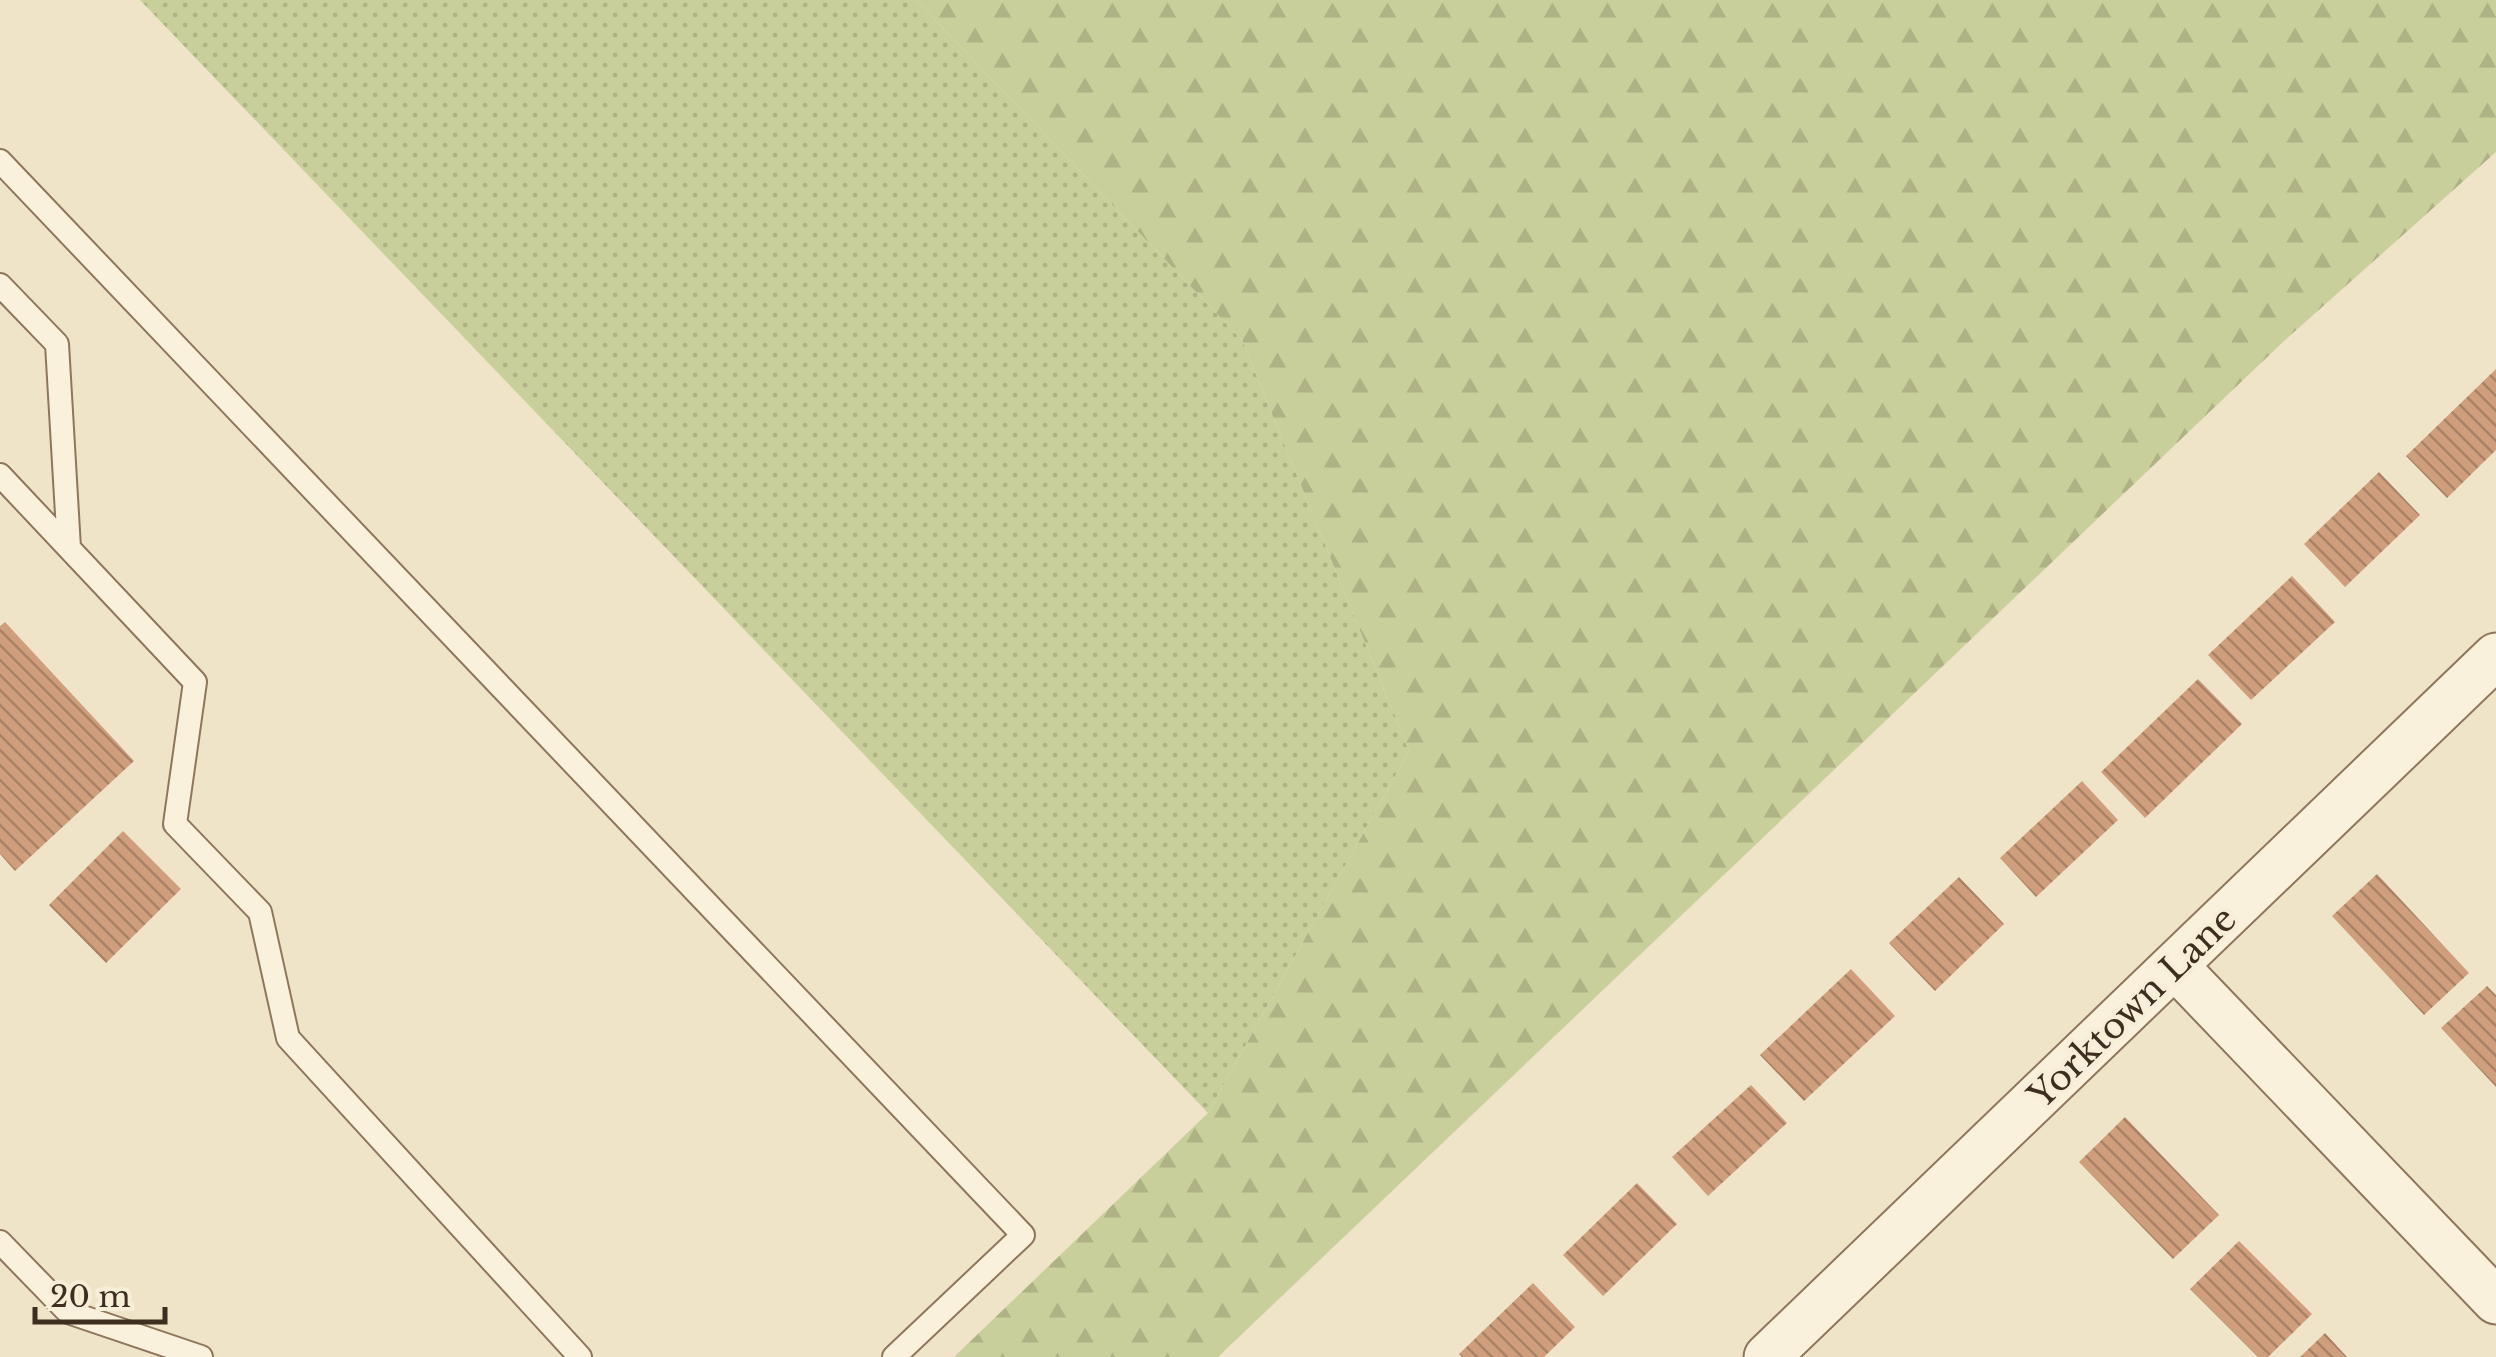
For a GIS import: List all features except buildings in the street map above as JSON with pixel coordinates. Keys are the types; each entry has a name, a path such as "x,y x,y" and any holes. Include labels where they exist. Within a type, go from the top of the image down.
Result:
{"street":[{"name":"Yorktown Lane","path":"1768,1357 2496,656"},
{"path":"2176,966 2496,1301"}],"lane":[{"path":"0,161 1023,1235 894,1357"},
{"path":"0,285 57,344 69,548"},
{"path":"0,475 196,682 175,824 260,912 288,1038 580,1357"},
{"path":"0,1242 68,1312 202,1357"}],"green space":[{"path":"140,0 916,0 1242,340 1409,751 1208,1113"},
{"path":"916,0 2496,0 2496,152 2283,342 1218,1357 954,1357 1208,1113 1409,751 1242,340"}]}
